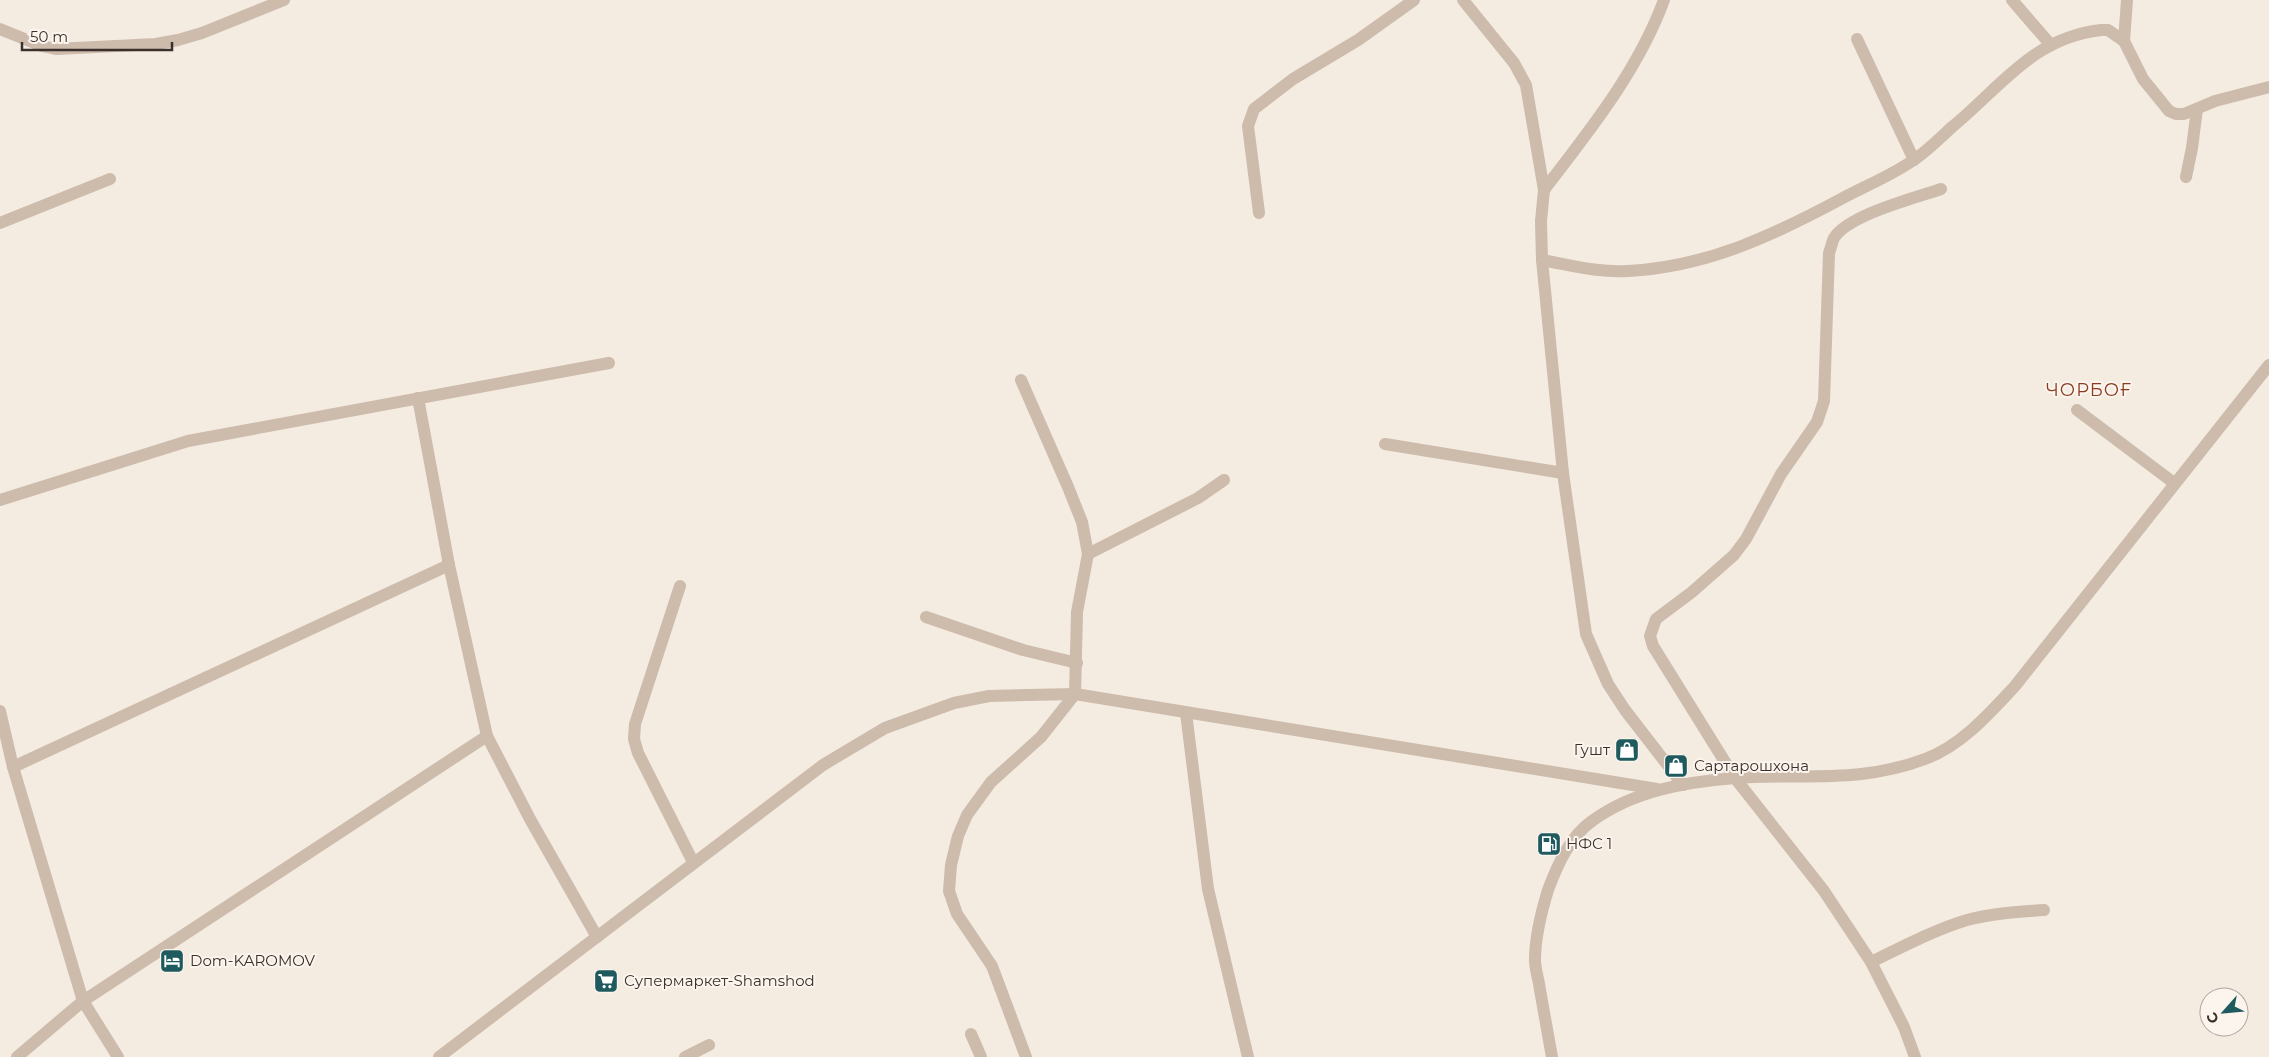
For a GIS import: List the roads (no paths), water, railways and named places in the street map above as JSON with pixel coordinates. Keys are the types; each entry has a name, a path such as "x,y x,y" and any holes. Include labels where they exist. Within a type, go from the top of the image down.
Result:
{"street":[{"path":"0,29 42,46 56,49 156,44 202,33 284,0"},
{"path":"1258,213 1248,126 1254,108 1293,80 1358,40 1414,0"},
{"path":"1463,0 1514,63 1526,85 1544,190 1541,221 1542,260 1563,473 1586,634 1595,658 1624,710 1683,785"},
{"path":"1544,190 1607,108 1655,25 1664,0"},
{"path":"2012,0 2050,44"},
{"path":"2124,41 2127,0"},
{"path":"1542,260 1602,270 1628,271 1655,268 1742,248 1790,227 1914,160 1976,108 2016,68 2050,44 2101,30 2108,30 2124,41 2142,78 2163,106 2176,114 2197,109 2215,101 2269,87"},
{"path":"1858,39 1914,160"},
{"path":"2186,177 2197,109"},
{"path":"0,223 110,179"},
{"path":"1915,1057 1904,1027 1871,962 1824,891 1735,778 1653,646 1650,636 1656,619 1692,592 1734,555 1746,539 1781,474 1817,422 1824,401 1829,253 1834,238 1845,226 1861,217 1942,189"},
{"path":"0,500 188,441 609,363"},
{"path":"1552,1057 1535,961 1539,918 1553,877 1571,842 1591,821 1623,802 1657,789 1735,778 1850,776 1894,770 1927,758 1957,741 1990,713 2015,686 2269,365"},
{"path":"1021,380 1072,496 1082,522 1088,554 1077,612 1075,694 1041,737 991,782 967,815 958,836 951,865 949,891 957,914 992,966 1026,1057"},
{"path":"418,398 449,564 487,736 530,819 597,937"},
{"path":"2077,410 2174,483"},
{"path":"1385,444 1563,473"},
{"path":"1088,554 1198,498 1224,480"},
{"path":"13,766 449,564"},
{"path":"680,586 635,724 634,739 638,753 693,862"},
{"path":"926,617 1023,650 1077,663"},
{"path":"439,1057 823,765 885,728 945,706 989,696 1075,694 1657,789"},
{"path":"0,711 13,766 83,1001 118,1057"},
{"path":"1186,712 1208,890 1248,1057"},
{"path":"17,1057 83,1001 487,736"},
{"path":"1871,962 1942,929 1968,920 1993,914 2044,910"},
{"path":"971,1034 981,1057"},
{"path":"685,1057 709,1044"}],"place":[{"name":"Гушт","path":"1627,750"},
{"name":"Сартарошхона","path":"1676,766"},
{"name":"НФС 1","path":"1549,844"},
{"name":"Dom-KAROMOV","path":"172,961"},
{"name":"Супермаркет-Shamshod","path":"606,981"}],"district":[{"name":"ЧОРБОҒ","path":"2089,390"}]}
